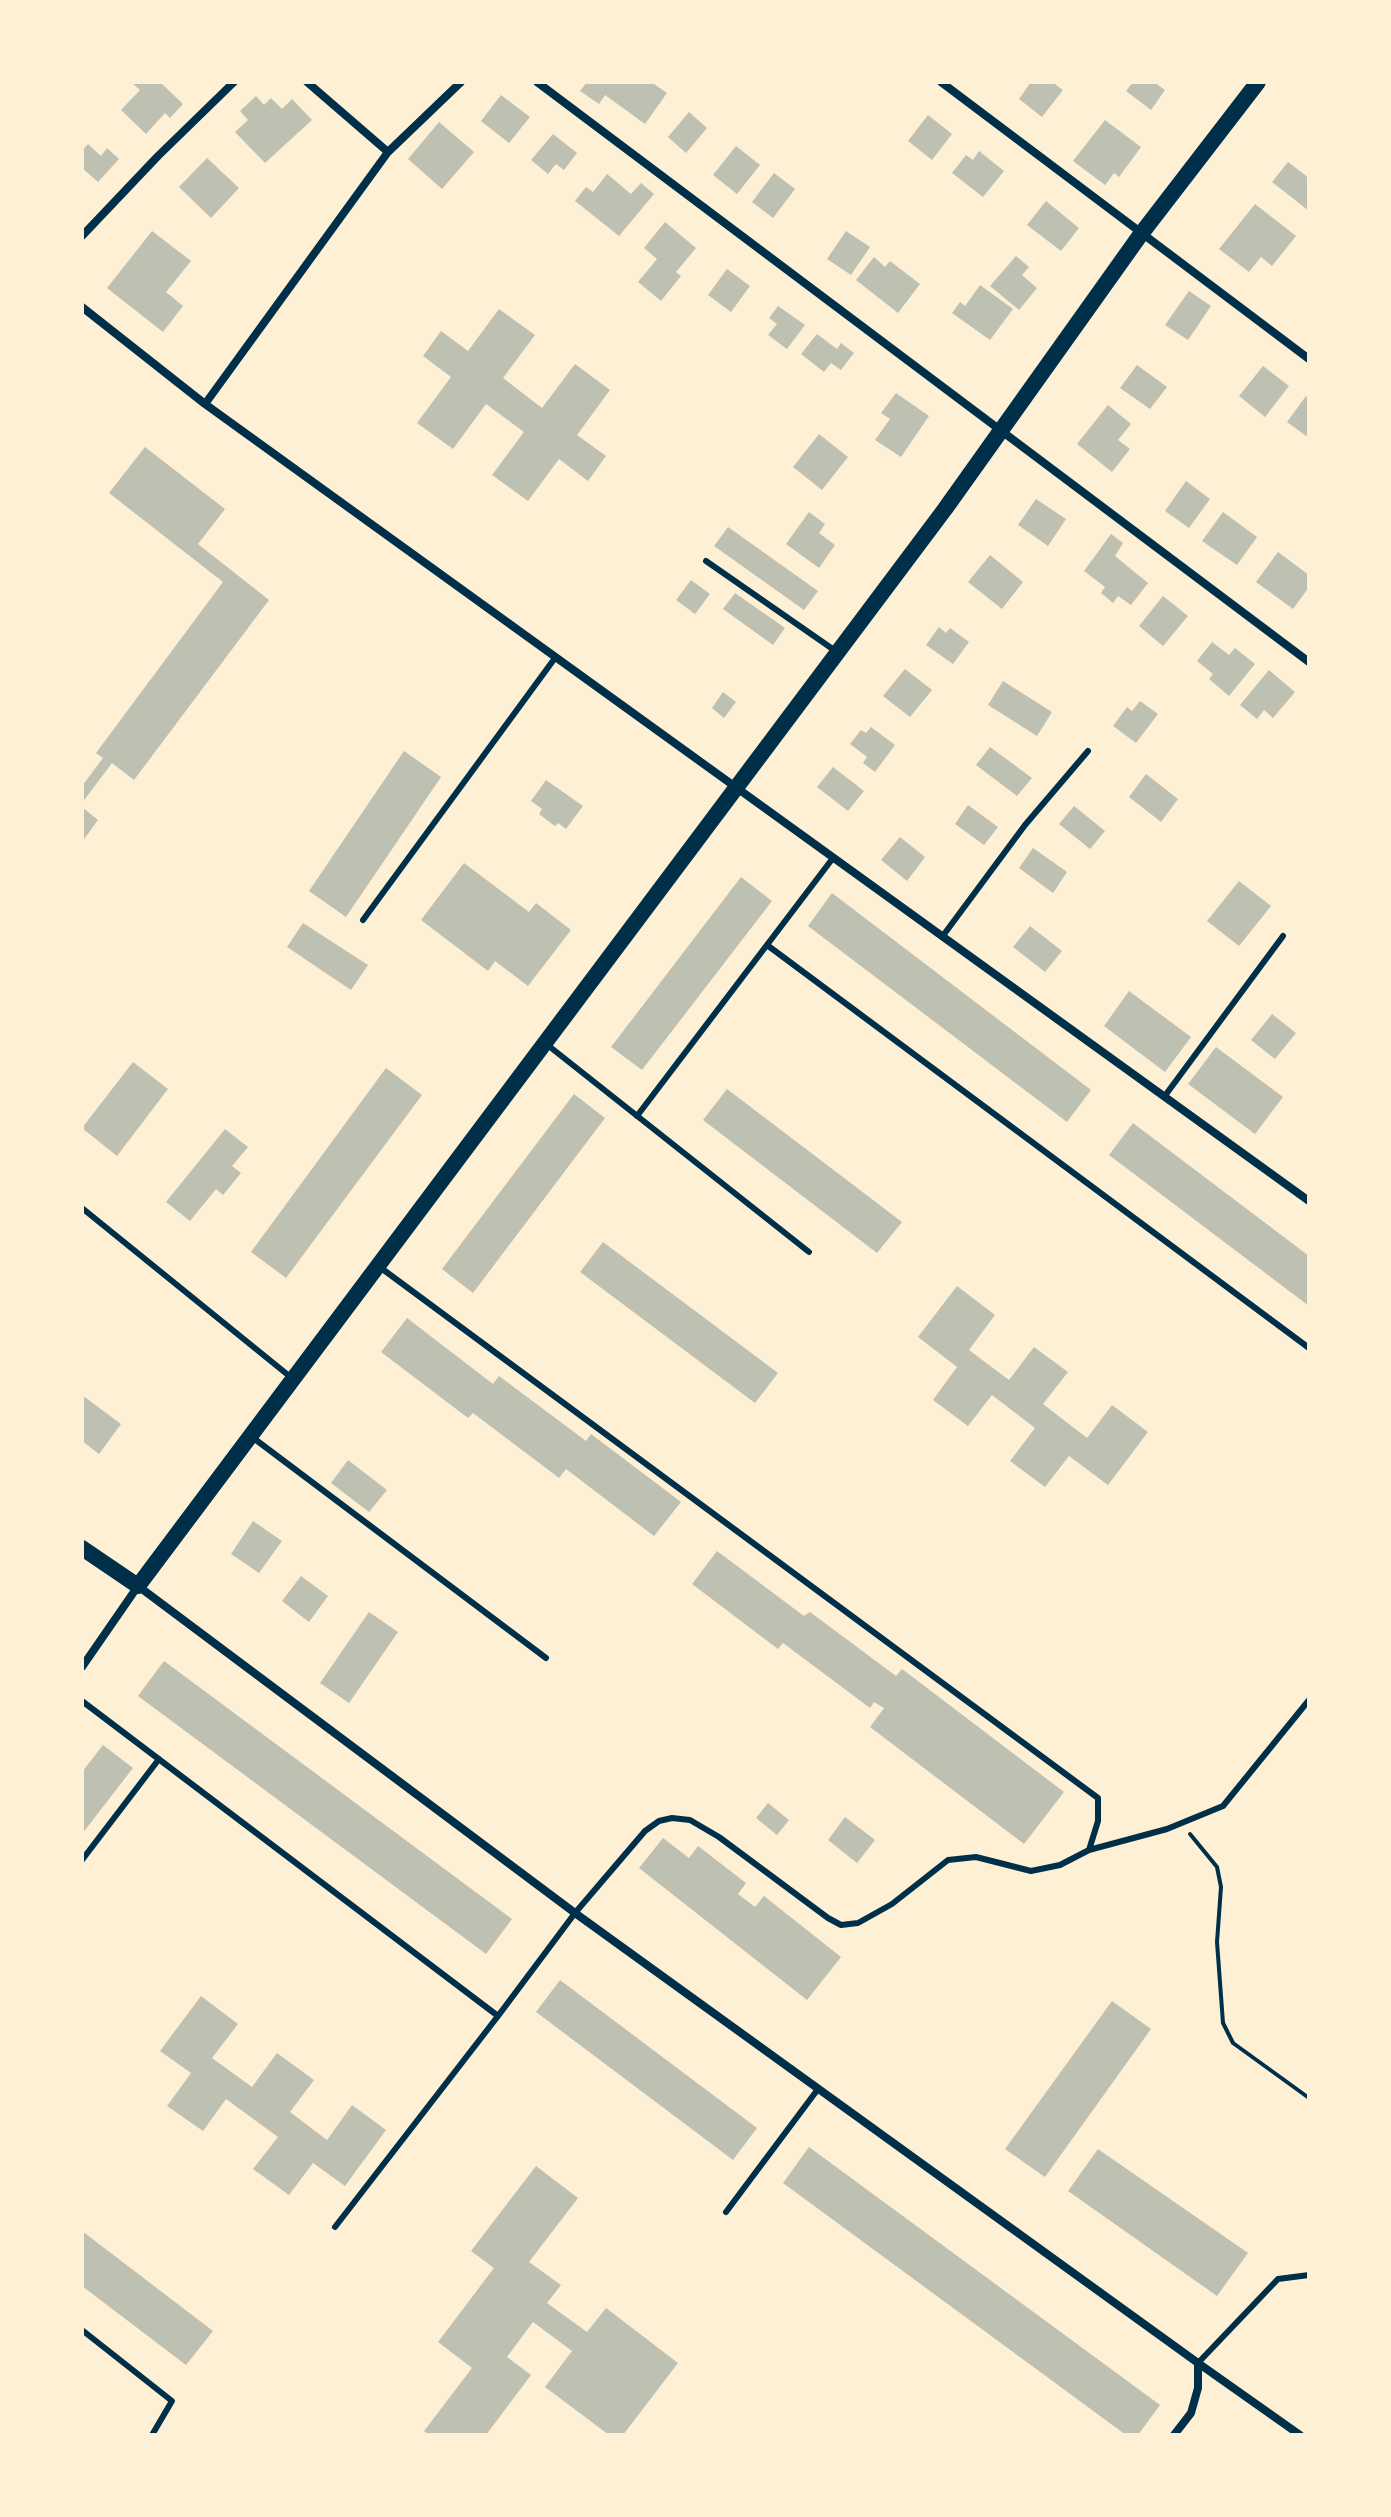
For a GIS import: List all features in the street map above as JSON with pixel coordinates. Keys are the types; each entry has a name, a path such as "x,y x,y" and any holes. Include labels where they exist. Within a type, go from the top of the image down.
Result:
{"main road":[{"path":"82,1548 138,1586 837,652 1141,234 1258,82"}],"street":[{"path":"82,236 234,82"},
{"path":"307,82 388,152"},
{"path":"205,404 388,152 461,82"},
{"path":"537,82 1309,662"},
{"path":"941,82 1309,359"},
{"path":"82,307 205,404 1309,1201"},
{"path":"82,1667 138,1586 575,1913 1300,2435"},
{"path":"1174,2435 1191,2413 1198,2388 1198,2363"}],"lane":[{"path":"706,561 837,652"},
{"path":"363,920 555,658"},
{"path":"942,937 1025,825 1088,751"},
{"path":"637,1116 833,858"},
{"path":"1164,1097 1283,936"},
{"path":"767,945 1309,1348"},
{"path":"545,1043 809,1252"},
{"path":"82,1208 293,1379"},
{"path":"378,1266 1098,1798 1098,1821 1089,1850"},
{"path":"250,1436 546,1658"},
{"path":"335,2227 575,1913 645,1831 659,1821 672,1818 690,1820 719,1837 828,1918 841,1925 858,1923 892,1904 948,1860 976,1857 1031,1871 1060,1865 1089,1850 1180,1823 1223,1806 1309,1700"},
{"path":"82,1701 498,2016"},
{"path":"82,1860 159,1759"},
{"path":"726,2212 818,2089"},
{"path":"1198,2363 1278,2279 1309,2275"},
{"path":"82,2330 172,2401 152,2435"}],"path":[{"path":"1180,1823 1217,1867 1221,1887 1217,1942 1223,2023 1233,2043 1309,2098"}],"building":[{"path":"131,82 160,82 183,104 170,118 165,113 146,134 121,110 140,90"},
{"path":"587,82 651,82 667,93 645,124 605,95 599,104 580,91"},
{"path":"1031,82 1052,82 1063,90 1042,117 1019,99"},
{"path":"1133,82 1154,82 1165,90 1151,110 1126,91"},
{"path":"501,95 530,117 509,143 481,121"},
{"path":"256,96 264,105 271,98 282,109 292,99 312,120 265,163 235,132 248,120 240,111"},
{"path":"689,112 707,128 686,153 668,137"},
{"path":"928,115 952,134 932,160 908,141"},
{"path":"1105,120 1141,147 1119,177 1114,173 1105,185 1073,161"},
{"path":"439,122 474,152 442,189 408,159"},
{"path":"553,134 577,153 564,170 556,164 548,174 531,160"},
{"path":"88,144 101,156 107,148 119,159 98,182 82,168 82,151"},
{"path":"736,146 760,165 737,194 713,175"},
{"path":"979,151 1004,171 983,197 952,173 966,155 973,160"},
{"path":"207,158 239,188 211,218 179,187"},
{"path":"1288,162 1309,178 1309,211 1272,182"},
{"path":"774,173 795,189 773,218 752,202"},
{"path":"607,174 631,194 641,183 654,194 619,236 575,201 586,187 593,192"},
{"path":"1046,201 1079,228 1061,251 1027,225"},
{"path":"1255,204 1296,236 1272,266 1261,257 1249,272 1219,249"},
{"path":"665,222 696,248 676,272 681,276 661,301 638,282 657,259 644,248"},
{"path":"152,231 191,261 166,292 183,306 163,332 107,288"},
{"path":"846,231 870,247 851,275 827,259"},
{"path":"1016,256 1029,267 1022,275 1037,288 1019,310 990,286"},
{"path":"874,257 885,267 890,261 920,284 898,313 856,280"},
{"path":"727,269 750,286 731,312 708,295"},
{"path":"980,285 1013,309 990,340 952,313 960,302 965,306"},
{"path":"1189,291 1211,306 1188,340 1165,325"},
{"path":"778,306 805,325 787,349 768,335 777,324 769,318"},
{"path":"499,309 535,335 503,378 542,408 575,364 610,390 577,435 606,456 588,481 559,459 528,501 492,475 524,432 486,404 453,449 417,423 451,377 423,356 441,331 468,351"},
{"path":"817,334 837,349 841,343 854,353 841,370 831,363 824,372 801,354"},
{"path":"1137,365 1167,387 1150,409 1120,388"},
{"path":"1263,366 1289,386 1265,417 1239,396"},
{"path":"896,393 929,416 901,457 875,440 890,419 881,413"},
{"path":"1306,396 1309,398 1309,438 1287,422"},
{"path":"1108,405 1131,424 1118,440 1130,449 1112,472 1077,444"},
{"path":"819,434 848,457 822,490 793,467"},
{"path":"145,447 225,509 198,544 269,600 134,780 112,763 82,803 82,786 103,758 96,753 223,582 109,493"},
{"path":"1186,481 1210,499 1189,528 1165,511"},
{"path":"1036,499 1066,519 1048,546 1018,525"},
{"path":"809,512 825,524 819,533 835,545 819,568 786,544"},
{"path":"1223,512 1257,537 1237,565 1202,541"},
{"path":"728,527 818,591 804,610 714,546"},
{"path":"1111,534 1123,543 1115,556 1148,583 1131,605 1118,596 1113,603 1101,593 1105,587 1084,571"},
{"path":"1278,552 1309,575 1309,587 1293,609 1256,582"},
{"path":"990,555 1023,582 1002,609 968,582"},
{"path":"691,580 710,594 695,614 676,600"},
{"path":"735,593 785,628 773,645 723,609"},
{"path":"1163,596 1188,616 1163,646 1139,626"},
{"path":"939,627 946,633 950,628 969,642 953,664 926,645"},
{"path":"1212,642 1229,655 1235,648 1255,664 1229,696 1209,679 1213,674 1197,661"},
{"path":"905,669 932,690 910,717 883,696"},
{"path":"1269,670 1295,692 1273,718 1264,710 1257,719 1240,705"},
{"path":"1003,681 1052,712 1037,736 988,705"},
{"path":"723,692 736,702 724,718 712,708"},
{"path":"1140,701 1158,714 1136,743 1113,726 1127,707 1132,711"},
{"path":"871,727 895,745 875,772 863,763 867,757 850,744 861,730 866,733"},
{"path":"990,747 1032,778 1017,796 976,765"},
{"path":"404,751 441,777 346,917 309,891"},
{"path":"833,767 864,791 848,811 817,787"},
{"path":"1146,774 1178,799 1161,822 1129,797"},
{"path":"546,780 583,806 566,829 558,823 555,826 539,814 542,809 531,801"},
{"path":"968,805 998,827 984,845 955,824"},
{"path":"1074,806 1105,831 1090,849 1059,824"},
{"path":"82,807 98,820 82,842"},
{"path":"900,837 925,857 907,881 881,860"},
{"path":"1033,848 1067,872 1053,893 1019,868"},
{"path":"464,863 529,912 536,903 571,930 528,986 495,961 488,971 421,920"},
{"path":"741,877 772,901 642,1070 611,1047"},
{"path":"1239,881 1271,906 1239,946 1207,921"},
{"path":"832,893 1091,1090 1067,1122 808,926"},
{"path":"303,923 368,965 351,990 287,947"},
{"path":"1030,926 1062,951 1045,972 1013,947"},
{"path":"1129,991 1191,1037 1165,1072 1104,1026"},
{"path":"1272,1014 1296,1033 1275,1059 1251,1040"},
{"path":"1216,1047 1283,1097 1255,1134 1188,1084"},
{"path":"133,1062 168,1089 117,1156 82,1128"},
{"path":"386,1068 422,1095 286,1278 251,1252"},
{"path":"727,1089 902,1222 877,1253 703,1120"},
{"path":"574,1094 605,1118 473,1293 442,1269"},
{"path":"1133,1123 1309,1256 1309,1306 1109,1155"},
{"path":"225,1129 248,1147 232,1166 241,1173 223,1195 216,1189 190,1221 166,1202"},
{"path":"603,1242 778,1373 755,1403 580,1272"},
{"path":"957,1286 995,1315 969,1350 1009,1380 1034,1347 1068,1372 1043,1404 1087,1438 1112,1405 1148,1432 1108,1485 1069,1456 1045,1487 1010,1461 1035,1428 992,1395 968,1426 933,1400 957,1367 918,1337"},
{"path":"407,1318 493,1384 499,1376 586,1441 591,1434 681,1502 654,1536 566,1469 559,1478 473,1413 468,1418 381,1352"},
{"path":"82,1395 121,1424 99,1454 82,1441"},
{"path":"348,1460 387,1490 369,1512 331,1483"},
{"path":"253,1521 282,1541 259,1573 231,1554"},
{"path":"717,1551 804,1616 810,1612 896,1676 902,1669 1064,1792 1024,1844 870,1727 884,1708 874,1702 870,1708 783,1643 778,1649 692,1584"},
{"path":"301,1576 328,1596 309,1622 282,1601"},
{"path":"369,1612 398,1632 349,1703 320,1683"},
{"path":"164,1661 512,1919 486,1954 138,1696"},
{"path":"103,1745 133,1768 82,1834 82,1772"},
{"path":"768,1803 789,1820 777,1835 756,1818"},
{"path":"845,1817 875,1840 857,1863 828,1840"},
{"path":"663,1838 689,1858 698,1846 746,1883 738,1894 755,1907 764,1896 841,1957 807,2000 639,1868"},
{"path":"560,1980 757,2128 733,2160 536,2012"},
{"path":"201,1996 238,2024 212,2058 252,2087 277,2053 314,2080 290,2112 327,2140 352,2105 386,2130 345,2186 313,2163 289,2195 253,2169 278,2137 226,2099 203,2131 167,2106 191,2073 160,2051"},
{"path":"1112,2001 1151,2029 1045,2177 1005,2149"},
{"path":"809,2147 1160,2405 1138,2435 1126,2435 783,2183"},
{"path":"1098,2149 1248,2253 1217,2296 1068,2191"},
{"path":"536,2166 578,2198 529,2262 561,2285 547,2303 587,2332 606,2308 678,2363 623,2435 609,2435 545,2387 572,2351 533,2322 507,2357 531,2375 486,2435 429,2435 424,2431 472,2368 438,2342 494,2268 471,2251"},
{"path":"82,2231 213,2331 186,2365 82,2286"}]}
